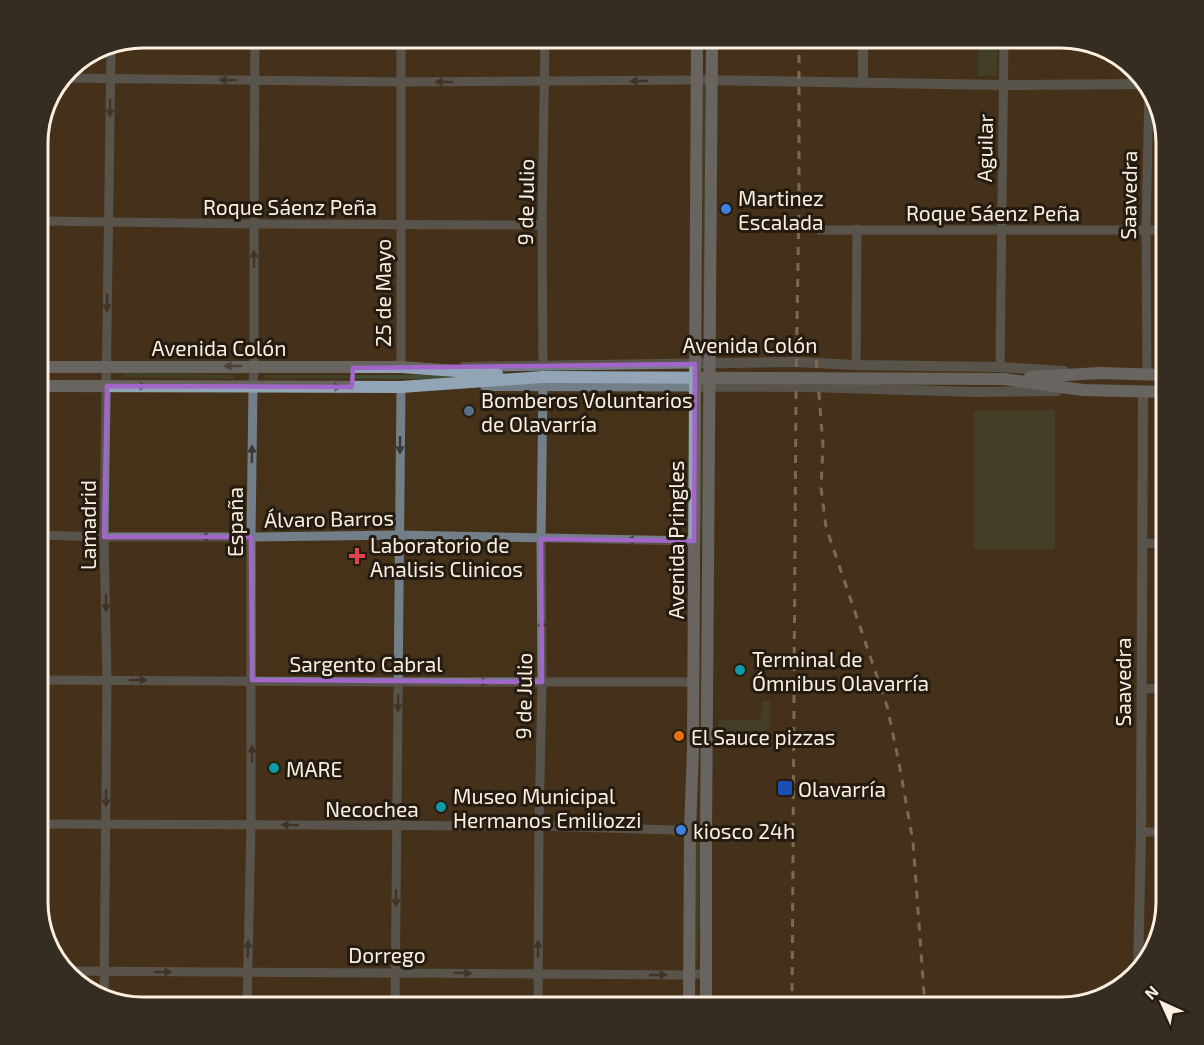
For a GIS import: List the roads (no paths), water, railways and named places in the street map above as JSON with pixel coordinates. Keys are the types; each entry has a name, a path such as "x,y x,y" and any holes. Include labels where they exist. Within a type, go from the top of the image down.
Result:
{"main road":[{"name":"Avenida Pringles","path":"689,997 690,830 694,682 697,48"},
{"name":"Avenida Pringles","path":"706,997 705,831 712,48"},
{"name":"Avenida Colón","path":"48,367 401,367 543,376 1002,373 1156,374"},
{"name":"Avenida Colón","path":"1002,373 1083,390 1156,392"},
{"name":"Avenida Colón","path":"48,386 401,387 543,376"}],"street":[{"name":"España","path":"246,997 251,824 255,48"},
{"name":"25 de Mayo","path":"401,367 402,48"},
{"name":"9 de Julio","path":"538,997 545,48"},
{"path":"863,48 863,83"},
{"name":"Aguilar","path":"1002,373 1004,48"},
{"name":"Lamadrid","path":"104,988 107,680 104,537 111,53"},
{"path":"74,78 402,82 712,80 1003,85 1135,84"},
{"name":"Saavedra","path":"1147,374 1146,230 1149,106"},
{"name":"Roque Sáenz Peña","path":"48,221 542,225"},
{"name":"Roque Sáenz Peña","path":"820,230 1156,230"},
{"path":"856,365 857,230"},
{"name":"Avenida Colón","path":"543,376 695,364 796,362 1002,373"},
{"name":"Avenida Colón","path":"543,376 696,387 819,387 976,392 1083,390"},
{"path":"395,997 401,387"},
{"name":"Saavedra","path":"1138,956 1143,391"},
{"name":"Álvaro Barros","path":"48,535 251,537 400,535 694,541"},
{"path":"1142,543 1156,543"},
{"name":"Sargento Cabral","path":"48,680 694,682"},
{"path":"1141,689 1156,688"},
{"name":"Necochea","path":"48,824 539,826 705,831"},
{"path":"1141,832 1156,832"},
{"name":"Dorrego","path":"78,971 690,975 707,973"}],"railway":[{"path":"792,997 799,48"},
{"path":"815,344 823,445 821,488 826,527 887,706 899,763 913,842 924,997"}],"place":[{"name":"Martinez Escalada","path":"726,209"},
{"name":"Bomberos Voluntarios de Olavarría","path":"469,411"},
{"name":"Laboratorio de Analisis Clinicos","path":"357,556"},
{"name":"Terminal de Ómnibus Olavarría","path":"740,670"},
{"name":"El Sauce pizzas","path":"679,736"},
{"name":"MARE","path":"274,768"},
{"name":"Olavarría","path":"785,788"},
{"name":"Museo Municipal Hermanos Emiliozzi","path":"441,807"},
{"name":"kiosco 24h","path":"681,830"}]}
